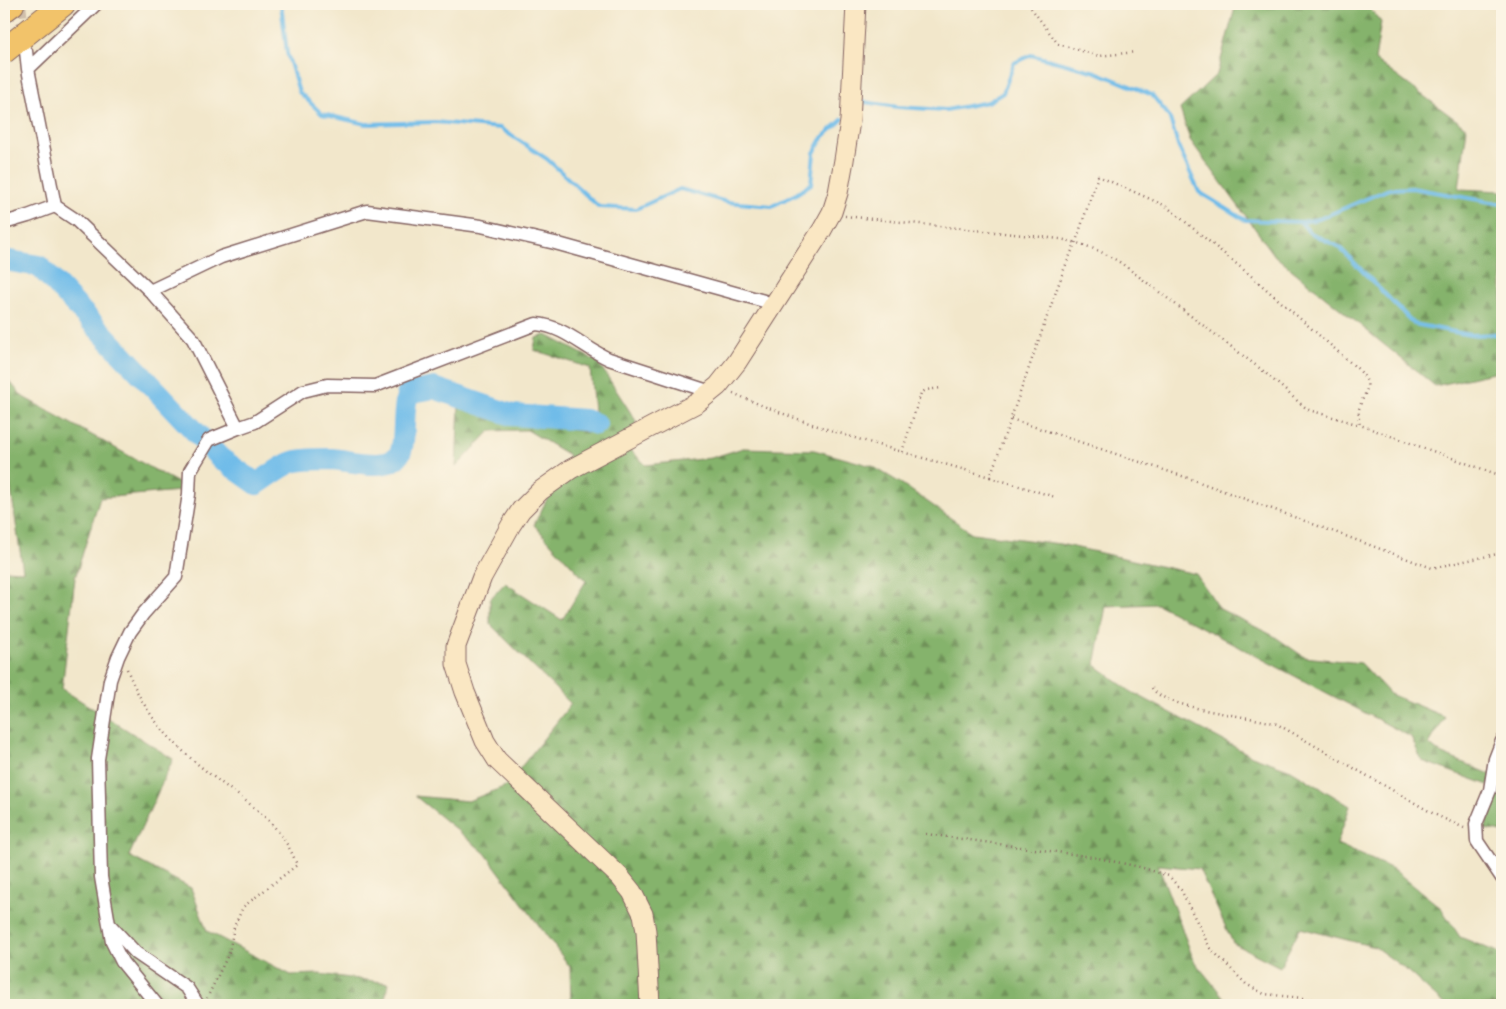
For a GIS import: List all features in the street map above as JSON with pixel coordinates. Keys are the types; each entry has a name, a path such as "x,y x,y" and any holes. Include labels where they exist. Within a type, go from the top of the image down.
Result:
{"highway":[{"path":"4,10 12,4"},
{"path":"4,32 42,4"},
{"path":"15,51 63,4"}],"street":[{"path":"28,69 96,4"},
{"path":"650,1005 646,931 643,914 638,903 620,877 498,760 485,740 465,692 456,664 456,646 482,577 521,510 540,491 571,469 697,403 714,389 737,362 832,212 841,178 850,121 856,4"},
{"path":"15,51 28,69 55,206 76,220 150,291 193,339 238,428"},
{"path":"4,223 55,206"},
{"path":"150,291 221,257 346,216 367,211 481,226 555,243 764,301 772,306"},
{"path":"157,1005 122,962 112,942 101,878 98,759 110,680 130,632 143,614 176,577 190,494 190,471 209,440 255,422 303,391 327,386 375,386 464,350 536,324 558,328 594,353 609,359 714,389"},
{"path":"1502,741 1495,759 1490,790 1476,824 1477,841 1502,878"},
{"path":"110,925 136,953 187,988 198,1005"}],"path":[{"path":"1028,4 1058,44 1099,56 1136,52"},
{"path":"990,477 1012,419 1062,272 1076,242 1098,176 1166,206 1291,310 1366,378 1368,389 1359,411 1360,425"},
{"path":"832,212 840,216 1076,242 1107,254 1262,370 1309,410 1360,425 1502,476"},
{"path":"902,452 921,393 926,390 941,388"},
{"path":"714,389 770,410 902,452 1055,497"},
{"path":"1012,419 1191,479 1432,568 1502,553"},
{"path":"119,655 122,657 137,694 156,724 210,774 253,805 268,819 284,841 297,865 244,907 234,927 229,953 205,1005"},
{"path":"1152,688 1155,693 1198,710 1261,719 1278,724 1434,814 1477,834"},
{"path":"926,834 1093,856 1169,876 1182,890 1210,948 1246,984 1264,994 1312,999 1319,1005"}],"green space":[{"path":"1236,4 1366,4 1381,22 1375,60 1467,128 1459,189 1502,191 1502,371 1435,386 1275,256 1190,140 1180,109 1217,74"},
{"path":"546,335 598,362 636,421 630,450 646,465 711,458 743,448 814,450 872,466 902,484 972,533 1060,544 1196,574 1220,609 1274,636 1304,657 1361,663 1390,694 1445,717 1429,744 1440,753 1502,779 1502,832 1485,829 1499,789 1422,761 1411,737 1157,604 1106,606 1095,665 1130,691 1252,756 1291,770 1350,806 1337,844 1393,869 1441,908 1460,937 1502,954 1502,1005 1445,1005 1404,968 1375,947 1300,928 1280,967 1233,943 1199,869 1158,865 1194,961 1230,1005 571,1005 570,967 485,853 415,796 468,801 506,786 571,704 490,624 490,599 505,583 562,620 586,581 534,525 569,455 527,430 490,431 456,467 459,404 513,422 596,433 590,368 534,350 536,338"},
{"path":"4,375 23,397 191,490 100,498 75,578 62,689 173,759 129,856 191,888 207,931 291,975 319,974 389,983 383,1005 4,1005 4,570 23,571 4,443"}],"waterway":[{"path":"281,4 287,53 299,92 322,114 366,124 435,122 500,128 547,159 599,207 636,209 680,189 727,202 772,206 811,184 814,153 823,137 843,119"},
{"path":"857,108 864,102 898,107 946,110 988,102 1003,93 1014,63 1031,55 1096,72 1152,95 1169,116 1179,148 1199,192 1245,220 1301,222 1319,219 1389,189 1412,188 1502,204"},
{"path":"1301,222 1309,232 1339,247 1414,324 1470,335 1502,334"},
{"path":"4,260 39,266 220,458 257,484 282,467 297,461 331,459 378,464 387,463 395,459 402,448 408,393 434,388 512,415 585,420 596,424"}],"tunnel":[{"path":"20,4 24,38"}]}
